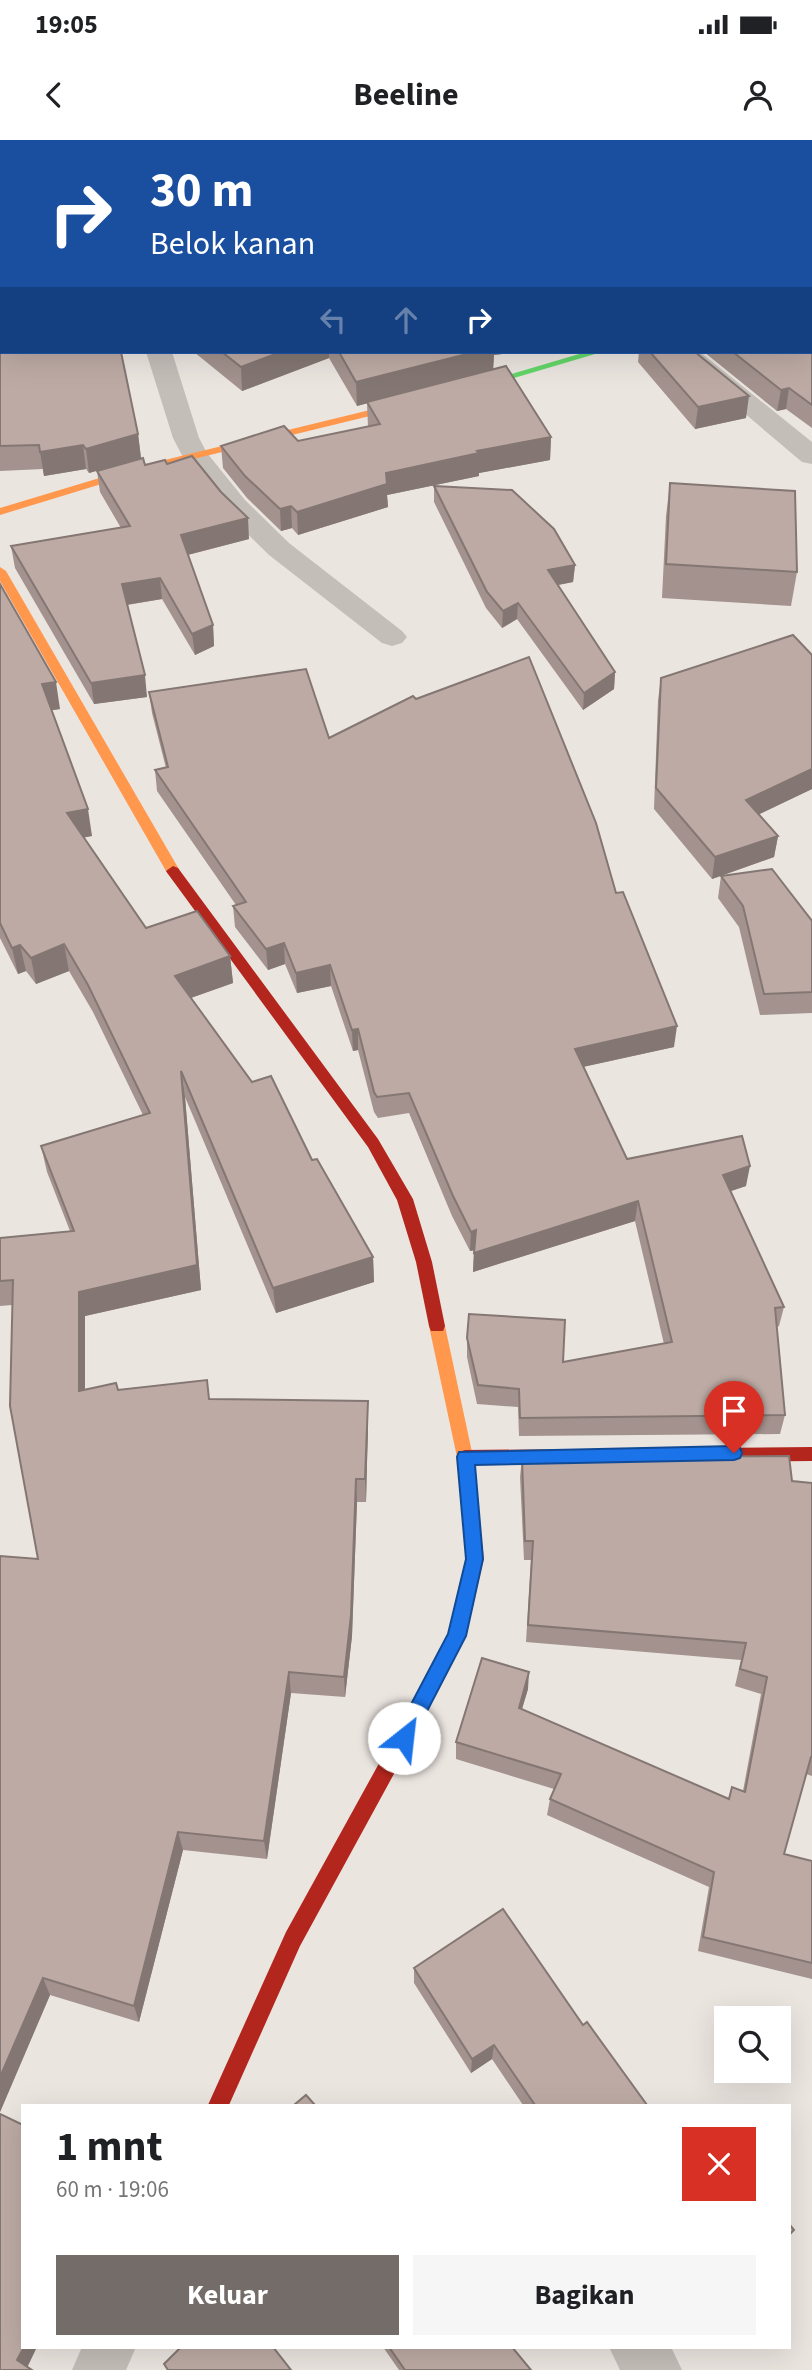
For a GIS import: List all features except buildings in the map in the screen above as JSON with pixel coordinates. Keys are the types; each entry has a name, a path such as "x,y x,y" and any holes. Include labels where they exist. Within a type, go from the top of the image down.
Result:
{"street":[{"path":"160,354 186,438 195,455 235,506 279,549 392,637"},
{"path":"0,512 195,455 434,398 590,354"},
{"path":"687,354 812,456"},
{"path":"0,571 164,859 373,1143 405,1199 424,1262 465,1457 475,1559 457,1636 293,1939 218,2104"},
{"path":"465,1457 812,1454"},
{"path":"99,2370 108,2349"},
{"path":"638,2349 655,2370"}],"traffic: fast":[{"path":"456,392 590,354"}],"traffic: slow":[{"path":"0,512 140,469 456,392"},
{"path":"0,571 173,871"},
{"path":"400,1744 457,1636 475,1559 465,1457 437,1326"}],"traffic: jam":[{"path":"173,871 373,1143 405,1199 424,1262 437,1326"},
{"path":"465,1457 812,1454"},
{"path":"218,2104 293,1939 400,1744"}],"route":[{"path":"404,1738 457,1636 475,1559 465,1457 734,1453"}]}
